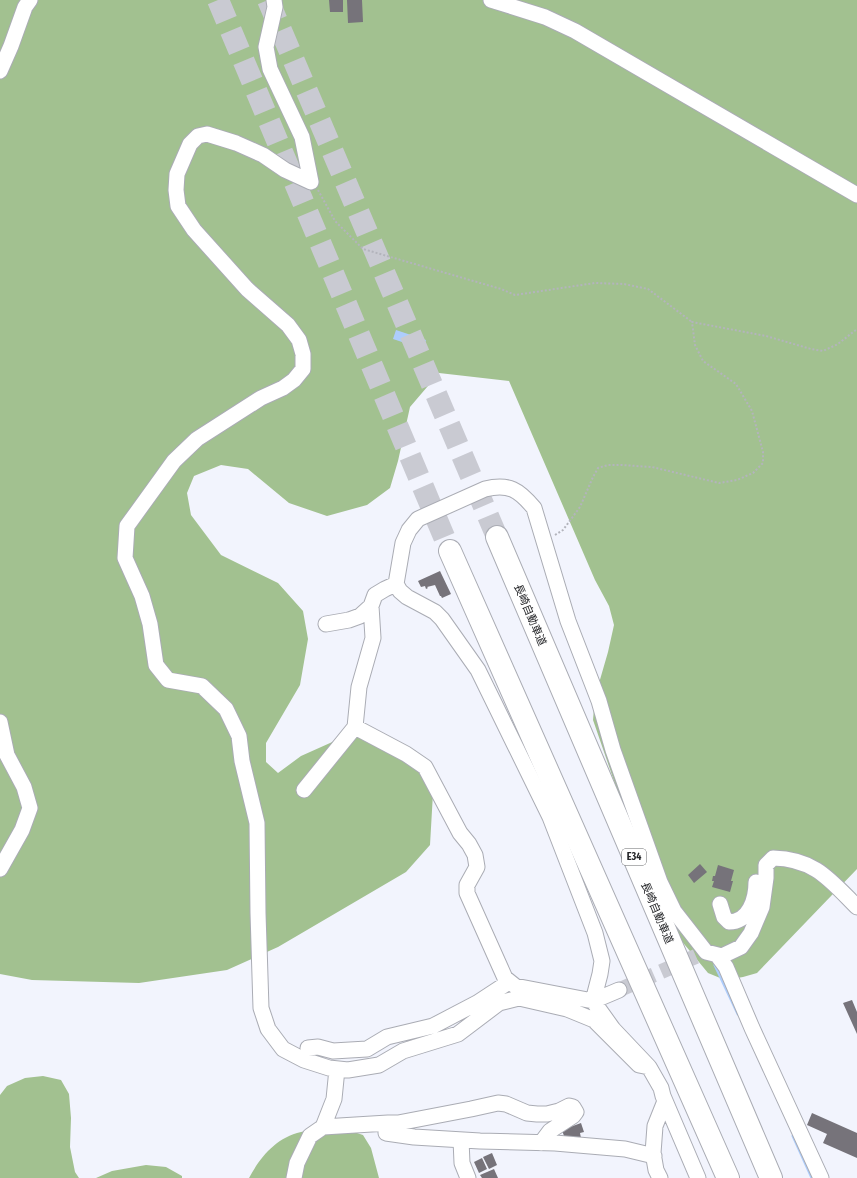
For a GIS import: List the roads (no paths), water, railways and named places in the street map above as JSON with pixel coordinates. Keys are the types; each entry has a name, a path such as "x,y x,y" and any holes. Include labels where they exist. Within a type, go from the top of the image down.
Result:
{"highway":[{"name":"長崎自動車道","path":"497,537 770,1178"},
{"path":"450,551 728,1178"}],"street":[{"path":"0,71 30,0"},
{"path":"274,0 275,7 266,47 270,69 302,137 311,182 285,170 263,155 236,143 207,134 198,136 190,144 177,174 176,190 178,206 194,230 247,288 288,325 298,340 303,354 303,369 294,380 283,388 261,398 197,439 174,461 127,526 125,558 142,596 150,624 156,665 168,680 202,686 226,709 239,736 242,761 257,823 261,1008 268,1029 283,1049 304,1060 330,1068 348,1070 379,1065 403,1051 458,1034 499,1003 519,998 567,1009 594,1020 639,1065 648,1068"},
{"path":"491,0 545,17 575,31 857,195"},
{"path":"593,1001 602,960 595,933 550,817 478,670 442,619 435,612 407,597 400,591 396,584 402,543 418,518 485,489 496,486 517,491 522,494 534,508 568,621 599,701 613,750 660,882 674,911 706,952 722,956 741,947 751,933 762,907 766,878 766,865"},
{"path":"304,790 355,727 359,687 373,638 371,606 375,595 396,584"},
{"path":"326,624 349,620 360,616 371,606"},
{"path":"0,722 7,755 24,787 30,808 22,830 0,870"},
{"path":"355,727 406,754 426,767 460,833 469,844 475,855 477,866 467,885 468,893 505,978 509,982 515,986 593,1001 619,990"},
{"path":"720,904 724,917 729,922 735,922 742,918 751,908 756,890 755,880 758,872 773,858 787,858 812,866 824,874 857,908"},
{"path":"718,955 726,967 752,1028 822,1178"},
{"path":"308,1048 318,1047 333,1051 367,1049 387,1037 433,1026 477,1003 509,982"},
{"path":"593,1001 613,1029 648,1068 661,1088 665,1101 698,1178"},
{"path":"323,1127 334,1099 337,1069"},
{"path":"660,1178 656,1170 654,1156 655,1126 665,1101"},
{"path":"294,1178 297,1163 310,1136 323,1127 406,1122 498,1103 506,1104 527,1113 537,1114 547,1114 559,1111 569,1106 573,1107 576,1112 574,1116 550,1130 541,1143"},
{"path":"388,1123 386,1132 414,1137 541,1143 625,1149 654,1156"},
{"path":"461,1140 462,1163 468,1178"}],"water":[{"path":"396,330 426,340 423,349 393,339"}],"waterway":[{"path":"715,965 738,1014"},
{"path":"793,1136 812,1178"}],"tunnel":[{"path":"218,0 450,551"},
{"path":"268,0 497,537"},
{"path":"619,990 706,952"}]}
